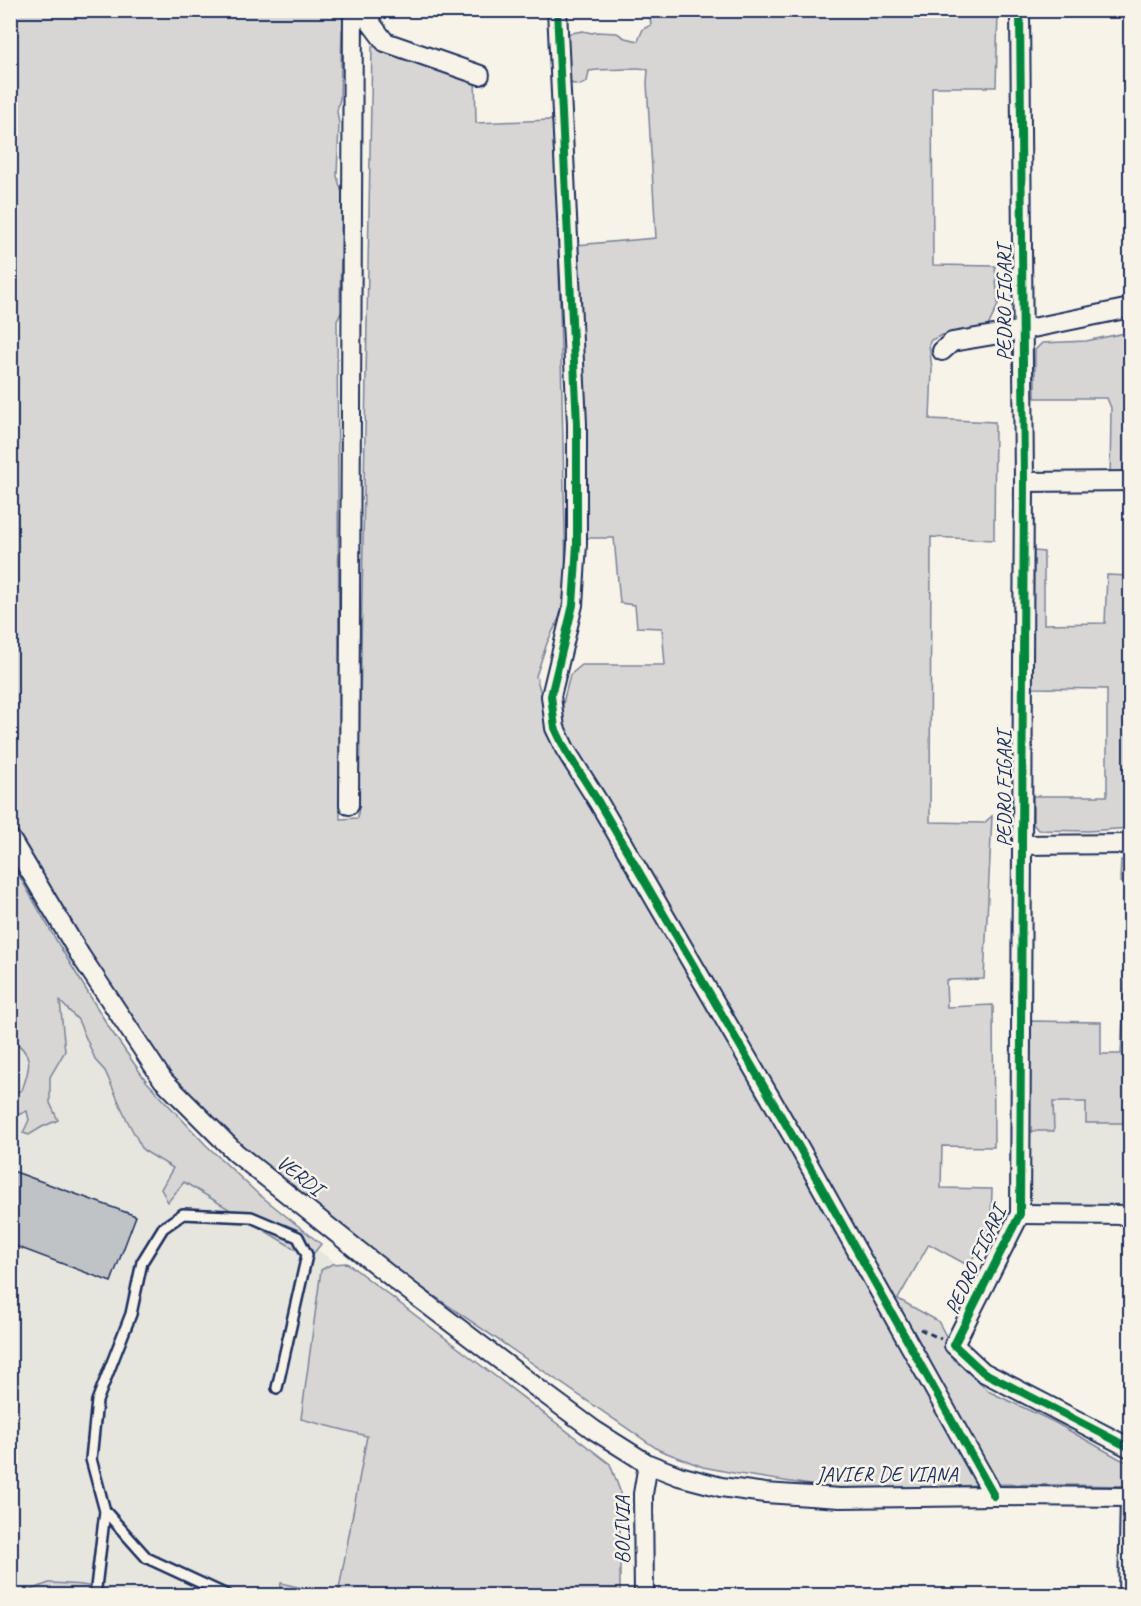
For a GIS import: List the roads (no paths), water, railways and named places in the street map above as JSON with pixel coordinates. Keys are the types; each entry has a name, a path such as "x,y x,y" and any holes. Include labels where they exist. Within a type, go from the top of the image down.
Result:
{"street":[{"path":"349,805 353,10"},
{"path":"370,10 370,22 385,42 480,75"},
{"path":"558,10 577,424 577,544 573,604 551,696 555,728 565,749 799,1147 994,1496"},
{"name":"PEDRO FIGARI","path":"1020,10 1024,482 1020,1214 954,1345 983,1372 1131,1448"},
{"path":"942,351 952,342 1131,308"},
{"path":"1024,482 1131,481"},
{"name":"VERDI","path":"10,838 80,955 163,1080 236,1153 394,1279 540,1391 594,1430 648,1464"},
{"path":"1022,845 1131,844"},
{"path":"1020,1214 1131,1215"},
{"name":"JAVIER DE VIANA","path":"648,1464 679,1476 721,1487 765,1493 840,1498 1130,1497"},
{"name":"BOLIVIA","path":"644,1596 644,1494 648,1464"},
{"path":"1128,1596 1130,1497"}],"lane":[{"path":"95,1596 105,1511 91,1459 97,1401 131,1314 142,1262 163,1228 183,1214 251,1217 298,1237 308,1255 277,1388"},
{"path":"105,1511 147,1558 229,1596"}]}
